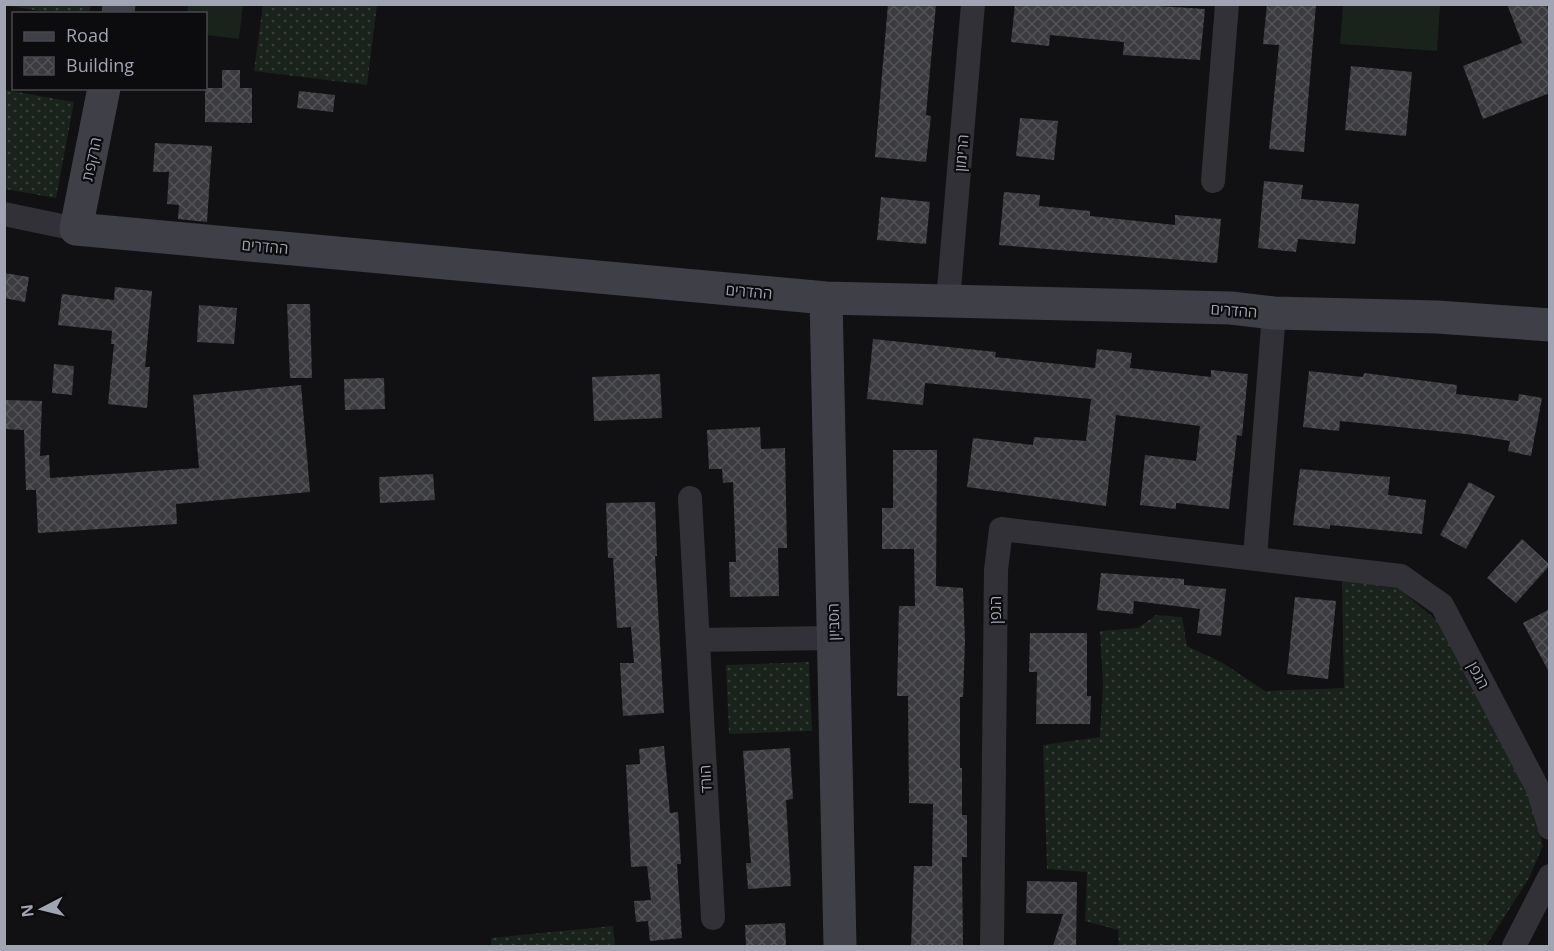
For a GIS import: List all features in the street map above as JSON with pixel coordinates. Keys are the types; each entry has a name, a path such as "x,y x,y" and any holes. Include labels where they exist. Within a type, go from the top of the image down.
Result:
{"main road":[{"name":"הרקפת","path":"76,229 104,90"},
{"name":"ההדרים","path":"76,229 826,298 1231,308 1274,313 1437,317 1550,326"},
{"name":"הסביון","path":"826,298 840,946"},
{"name":"ההדרים","path":"1496,322 1550,347"}],"street":[{"name":"הרימון","path":"948,301 973,4"},
{"path":"1213,181 1227,4"},
{"name":"ההדרים","path":"4,214 76,229"},
{"path":"1255,557 1274,313"},
{"name":"הורד","path":"690,498 713,918"},
{"name":"הגפן","path":"992,946 996,570 1000,529 1255,557 1401,576 1442,605 1544,787 1550,828"},
{"path":"698,640 833,638"},
{"path":"1514,946 1550,876"}],"shaded area":[{"path":"5,4 91,5 89,12 44,12"},
{"path":"263,4 377,5 367,85 254,71"},
{"path":"188,5 243,5 239,39 207,35 207,12 187,12"},
{"path":"1343,5 1440,5 1437,51 1340,44"},
{"path":"5,90 74,102 56,198 5,189"},
{"path":"1342,580 1396,586 1441,624 1531,797 1543,846 1529,878 1486,946 1119,946 1118,930 1085,921 1087,872 1047,869 1043,745 1100,737 1103,685 1100,631 1138,628 1156,615 1182,617 1187,646 1223,663 1265,691 1344,688"},
{"path":"809,662 812,731 729,734 726,665"},
{"path":"613,926 615,946 491,946 491,938"}],"building":[{"path":"888,4 936,4 926,115 931,116 926,162 875,157"},
{"path":"1015,4 1128,4 1205,9 1200,60 1123,55 1124,42 1050,35 1049,46 1011,42"},
{"path":"1267,4 1316,4 1304,152 1269,149 1279,45 1263,44"},
{"path":"1507,4 1546,4 1550,13 1550,93 1483,119 1463,66 1522,43"},
{"path":"1351,66 1412,72 1406,136 1345,130"},
{"path":"222,70 240,70 240,88 252,88 252,123 205,122 205,90 222,88"},
{"path":"299,91 335,95 333,112 297,108"},
{"path":"1020,118 1058,121 1054,160 1016,156"},
{"path":"155,143 212,146 207,222 178,219 179,205 167,204 169,172 153,172"},
{"path":"1264,181 1303,185 1301,199 1359,204 1355,244 1298,239 1296,252 1258,248"},
{"path":"1004,192 1040,195 1039,206 1090,211 1090,216 1175,225 1175,215 1221,219 1217,263 999,245"},
{"path":"881,197 930,202 926,244 877,240"},
{"path":"4,273 29,277 25,302 4,298"},
{"path":"115,287 152,291 145,367 150,367 147,408 108,404 114,344 111,344 112,331 58,325 62,294 114,300"},
{"path":"287,304 310,304 312,378 290,378"},
{"path":"199,305 237,308 234,344 197,342"},
{"path":"873,339 996,352 995,357 1095,368 1097,349 1132,353 1130,368 1211,377 1211,370 1248,374 1242,436 1237,435 1229,509 1176,503 1176,509 1140,505 1145,455 1196,461 1200,426 1116,415 1106,506 967,487 973,438 1033,445 1034,437 1086,441 1091,399 925,383 923,405 867,399"},
{"path":"54,364 74,366 72,395 52,393"},
{"path":"1309,371 1363,377 1364,373 1457,385 1456,394 1518,401 1519,394 1542,398 1531,456 1508,451 1510,441 1466,434 1340,421 1339,431 1303,427"},
{"path":"660,374 662,418 594,421 592,377"},
{"path":"384,378 385,409 345,410 344,379"},
{"path":"301,385 310,492 176,504 177,524 38,533 36,490 26,490 24,430 4,429 4,400 42,401 40,456 49,455 50,478 199,468 193,395"},
{"path":"760,427 761,449 785,448 787,548 778,548 779,596 730,597 729,562 736,562 733,482 723,483 722,469 709,469 707,430"},
{"path":"893,450 937,450 936,586 963,588 965,641 963,697 960,697 960,768 962,768 962,815 967,815 967,857 962,857 963,946 911,946 914,866 932,866 933,804 909,803 908,696 897,696 899,606 915,606 914,549 882,549 882,508 893,508"},
{"path":"1300,469 1390,477 1388,495 1426,500 1422,534 1330,525 1330,529 1293,525"},
{"path":"433,474 435,500 380,503 379,477"},
{"path":"1469,482 1495,496 1466,549 1440,535"},
{"path":"655,502 657,556 655,556 664,713 623,716 620,663 634,663 631,627 617,628 613,558 608,558 606,503"},
{"path":"1522,539 1550,565 1516,603 1487,578"},
{"path":"1101,573 1184,579 1184,585 1226,589 1221,636 1197,633 1200,609 1134,601 1133,614 1097,610"},
{"path":"1295,597 1336,601 1328,679 1287,674"},
{"path":"1550,609 1550,674 1523,623"},
{"path":"1030,633 1087,633 1087,696 1091,696 1090,724 1036,724 1037,672 1029,672"},
{"path":"664,746 670,813 678,812 681,864 677,864 682,938 650,941 648,921 636,922 634,901 651,900 647,866 631,867 626,765 640,764 639,749"},
{"path":"790,748 793,799 786,800 791,886 748,889 746,863 751,863 743,751"},
{"path":"1027,881 1077,882 1076,946 1053,946 1063,914 1026,913"},
{"path":"785,923 786,946 746,946 745,925"}]}
